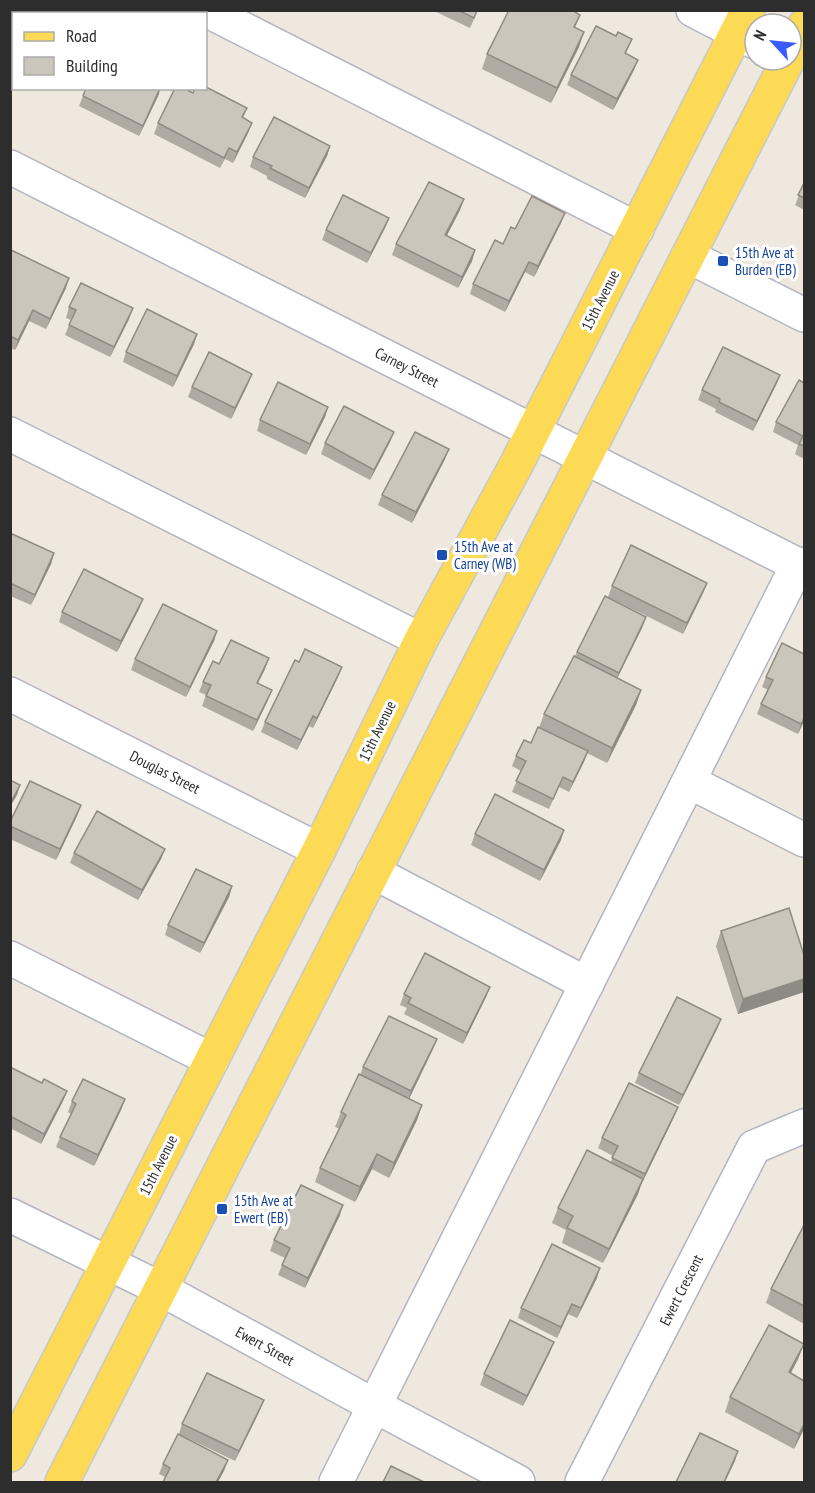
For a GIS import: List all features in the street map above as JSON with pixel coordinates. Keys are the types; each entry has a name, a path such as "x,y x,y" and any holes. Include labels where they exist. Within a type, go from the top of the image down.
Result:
{"main road":[{"name":"15th Avenue","path":"10,1455 319,850 421,640 533,430 636,229 743,35"},
{"path":"62,1482 783,72"}],"street":[{"path":"206,10 636,229"},
{"path":"693,10 743,27"},
{"name":"Carney Street","path":"10,166 801,566"},
{"path":"688,256 804,315"},
{"path":"10,434 421,640"},
{"path":"336,1482 801,566"},
{"name":"Douglas Street","path":"10,694 319,850"},
{"path":"690,782 804,840"},
{"path":"373,872 587,984"},
{"path":"10,958 212,1060"},
{"name":"Ewert Crescent","path":"582,1482 754,1147 804,1126"},
{"name":"Ewert Street","path":"10,1215 161,1289 518,1482"}],"building":[{"path":"38,10 61,10 64,12 37,12"},
{"path":"458,10 477,10 474,18"},
{"path":"509,10 572,10 580,15 574,27 584,32 557,88 487,54"},
{"path":"596,26 616,36 618,32 632,39 625,53 638,60 617,99 571,75"},
{"path":"12,33 12,56 10,55"},
{"path":"207,88 247,108 242,117 252,123 237,152 229,148 224,158 158,123 174,90 187,90 193,93 194,90 207,90"},
{"path":"85,90 159,90 143,126 83,96"},
{"path":"274,117 330,146 309,188 253,157"},
{"path":"429,182 464,199 445,235 475,250 462,277 396,244"},
{"path":"804,183 804,198 798,195"},
{"path":"343,195 389,218 371,253 326,230"},
{"path":"532,196 565,213 538,266 529,262 509,301 473,284 495,240 503,244 511,227 515,229"},
{"path":"11,250 69,278 50,319 33,310 18,340 10,336"},
{"path":"81,283 133,308 114,347 69,325 76,310 69,307"},
{"path":"147,309 197,334 177,376 126,352"},
{"path":"723,347 780,375 757,421 719,402 720,399 702,390"},
{"path":"209,352 252,374 235,408 192,387"},
{"path":"799,380 804,383 804,446 799,444 803,436 776,422"},
{"path":"278,382 328,407 310,444 260,420"},
{"path":"344,406 394,432 374,470 325,443"},
{"path":"415,432 449,449 416,512 382,495"},
{"path":"10,533 54,553 35,595 10,583"},
{"path":"631,545 707,583 687,623 612,586"},
{"path":"84,569 143,599 121,641 62,612"},
{"path":"605,596 646,617 619,673 577,652"},
{"path":"163,604 217,631 190,687 135,659"},
{"path":"231,640 269,658 257,683 272,690 257,720 206,696 211,685 203,682 213,661 219,664"},
{"path":"782,643 804,654 804,718 801,724 761,704 773,680 766,677"},
{"path":"305,649 342,667 317,718 313,716 301,740 265,722 295,660 299,662"},
{"path":"574,656 641,690 612,748 544,714"},
{"path":"538,727 588,751 573,782 563,777 553,799 516,781 526,761 516,756 524,740 531,743"},
{"path":"10,780 20,785 10,804"},
{"path":"30,781 81,805 60,849 10,826"},
{"path":"495,794 564,830 544,870 475,834"},
{"path":"97,811 165,849 142,890 74,853"},
{"path":"196,869 232,886 204,943 168,925"},
{"path":"789,908 804,955 804,979 743,999 721,931"},
{"path":"425,953 490,987 467,1033 408,1003 411,998 404,994"},
{"path":"677,997 721,1019 683,1095 639,1073"},
{"path":"389,1016 437,1039 411,1091 363,1067"},
{"path":"10,1067 42,1083 44,1079 67,1091 44,1134 10,1116"},
{"path":"359,1074 422,1105 394,1163 377,1154 360,1187 320,1168 346,1115 341,1112"},
{"path":"83,1079 125,1099 98,1155 60,1137 76,1104 72,1101"},
{"path":"629,1083 678,1107 645,1174 612,1158 618,1146 602,1138"},
{"path":"587,1150 643,1179 609,1249 567,1228 573,1216 558,1208"},
{"path":"301,1185 343,1205 308,1278 282,1265 290,1248 274,1240"},
{"path":"804,1225 804,1306 771,1289"},
{"path":"552,1244 600,1268 581,1308 572,1304 561,1327 521,1308"},
{"path":"510,1320 554,1342 527,1396 484,1374"},
{"path":"769,1325 804,1344 789,1372 804,1381 804,1424 799,1434 730,1397"},
{"path":"207,1373 264,1400 239,1451 182,1424"},
{"path":"700,1433 738,1451 724,1482 676,1482"},
{"path":"178,1434 228,1460 216,1482 163,1482 170,1468 163,1464"},
{"path":"391,1466 424,1482 383,1482"}],"place":[{"name":"15th Ave at Burden (EB)","path":"723,261"},
{"name":"15th Ave at Carney (WB)","path":"442,555"},
{"name":"15th Ave at Ewert (EB)","path":"222,1209"}]}
